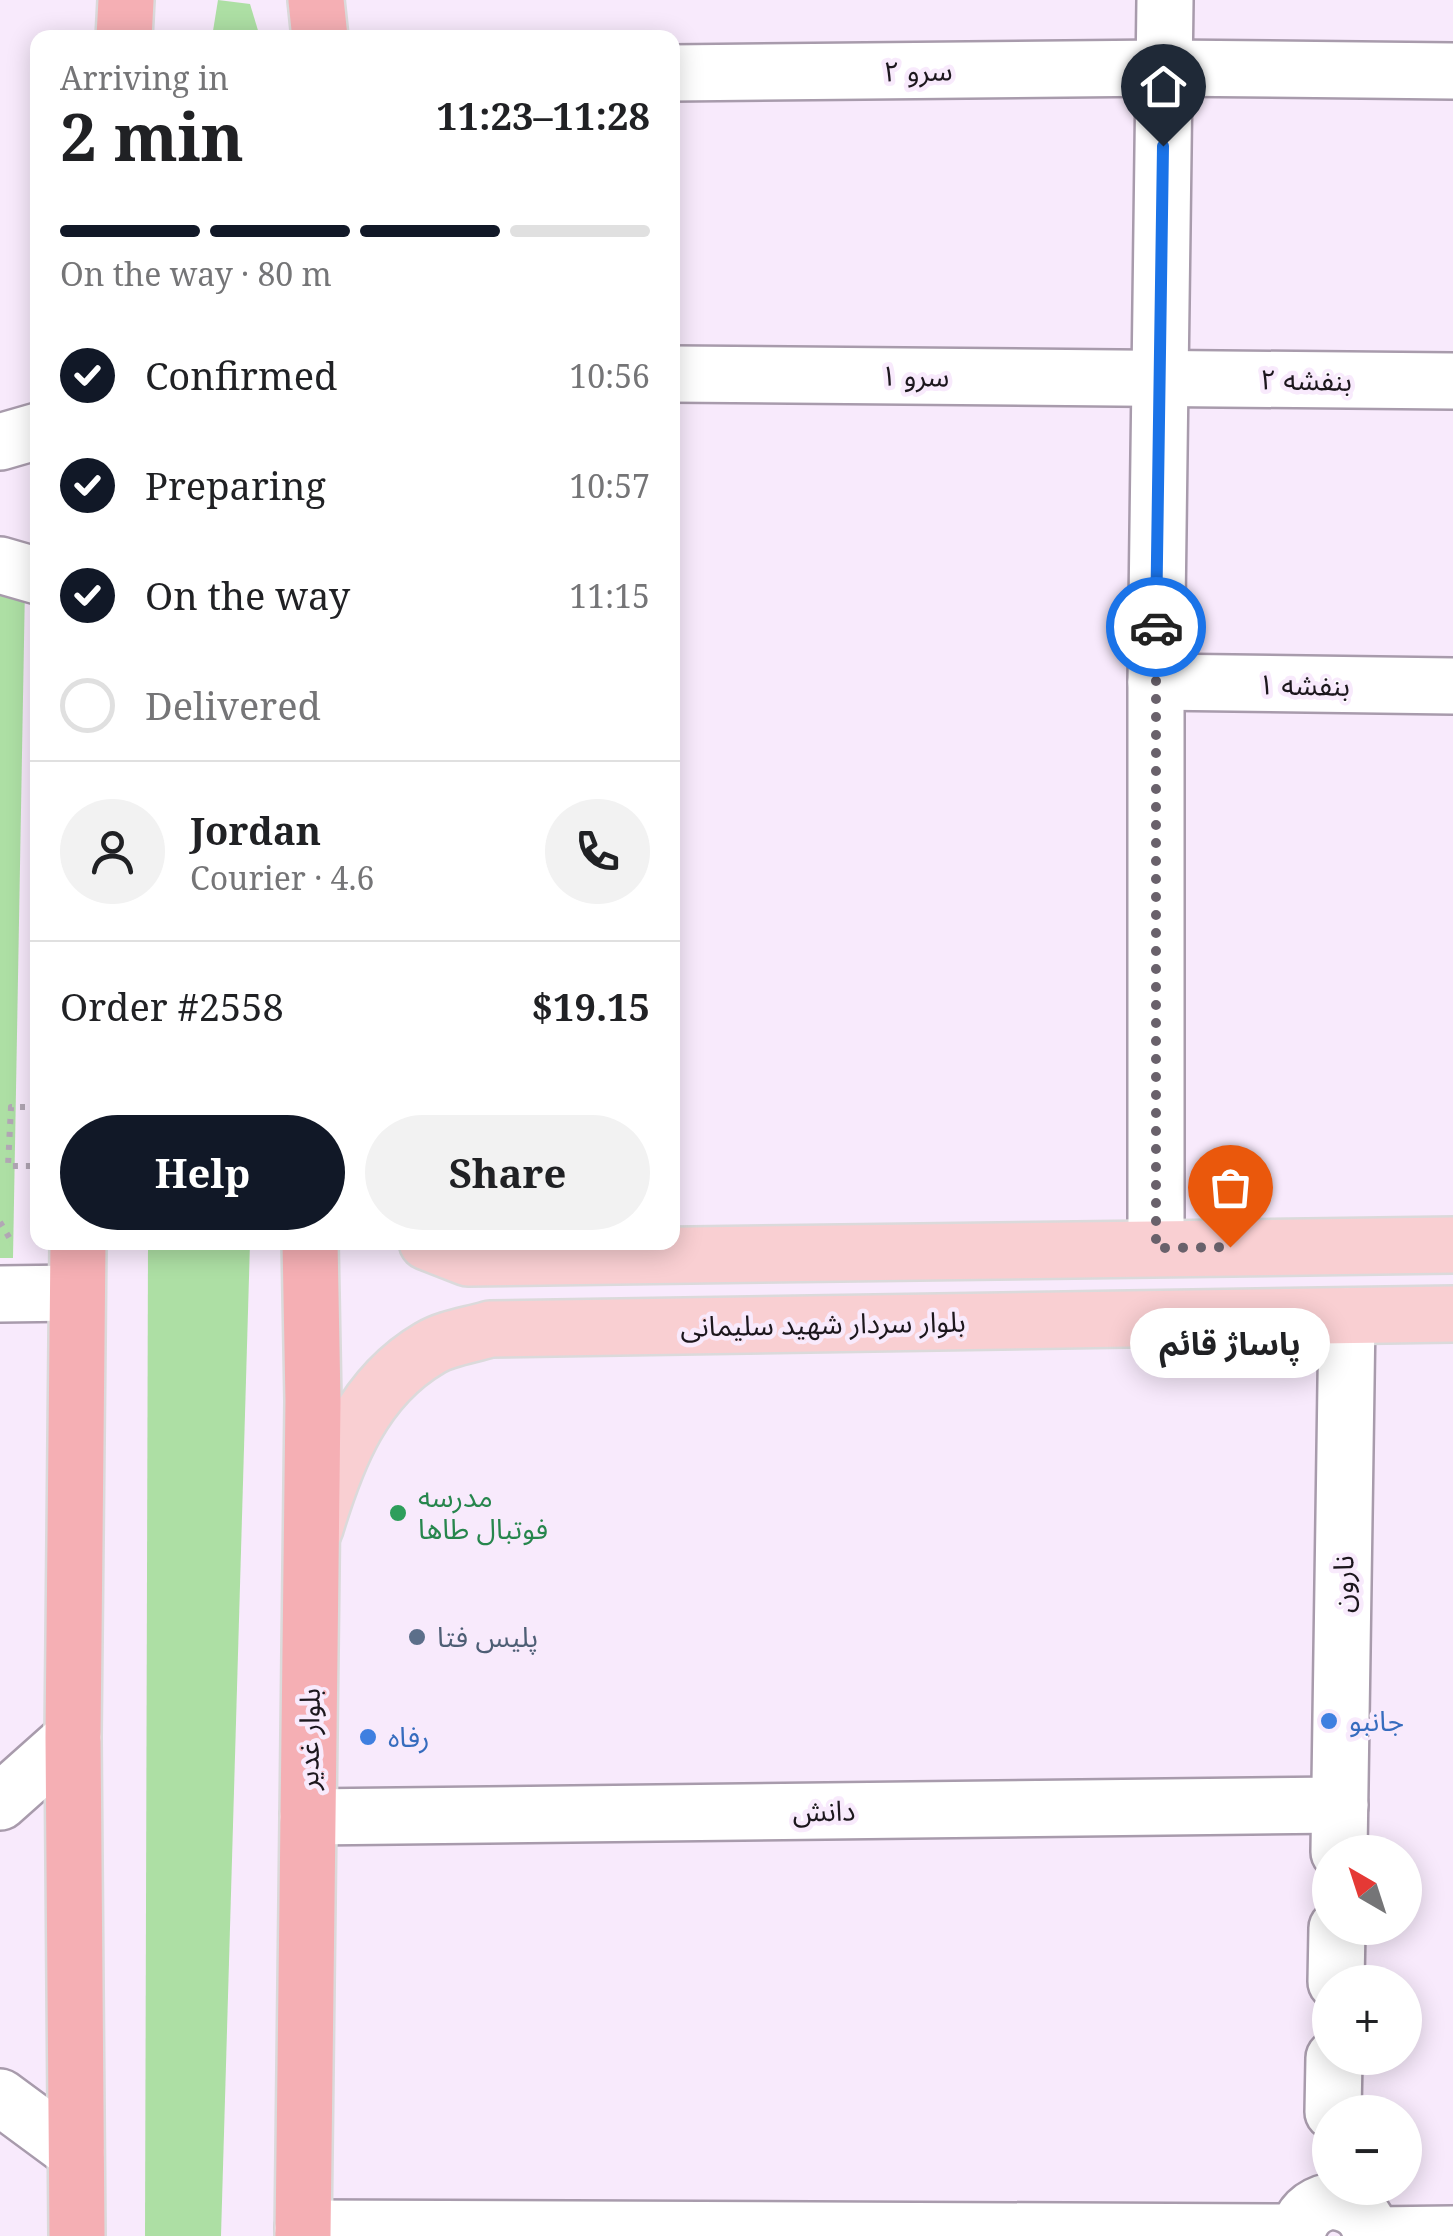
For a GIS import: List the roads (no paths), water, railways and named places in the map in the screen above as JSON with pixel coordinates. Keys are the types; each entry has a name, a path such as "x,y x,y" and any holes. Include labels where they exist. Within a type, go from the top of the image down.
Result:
{"highway":[{"name":"بلوار غدیر","path":"303,2232 311,1541 310,1250"},
{"path":"77,1268 73,1737 77,2236"}],"main road":[{"path":"448,1250 468,1258 1453,1244"},
{"name":"بلوار سردار شهید سلیمانی","path":"311,1541 333,1470 364,1410 389,1377 432,1346 490,1329 1453,1314"}],"street":[{"path":"1156,1248 1158,378 1165,0"},
{"name":"سرو ۲","path":"680,73 1164,68 1453,71"},
{"name":"سرو ۱","path":"680,374 1158,378"},
{"name":"بنفشه ۲","path":"1158,378 1453,382"},
{"path":"0,442 30,433"},
{"path":"0,565 30,574"},
{"name":"بنفشه ۱","path":"1156,682 1453,686"},
{"path":"6,1269 77,1268"},
{"name":"نارون","path":"1340,1829 1347,1316"},
{"path":"0,1802 73,1737"},
{"name":"دانش","path":"308,1817 1340,1829"},
{"path":"0,2097 76,2152"},
{"path":"303,2232 1333,2221 1453,2234"}],"place":[{"name":"پاساژ قائم","path":"1230,1247"},
{"name":"مدرسه فوتبال طاها","path":"398,1513"},
{"name":"پلیس فتا","path":"417,1637"},
{"name":"جانبو","path":"1329,1721"},
{"name":"رفاه","path":"368,1737"}]}
